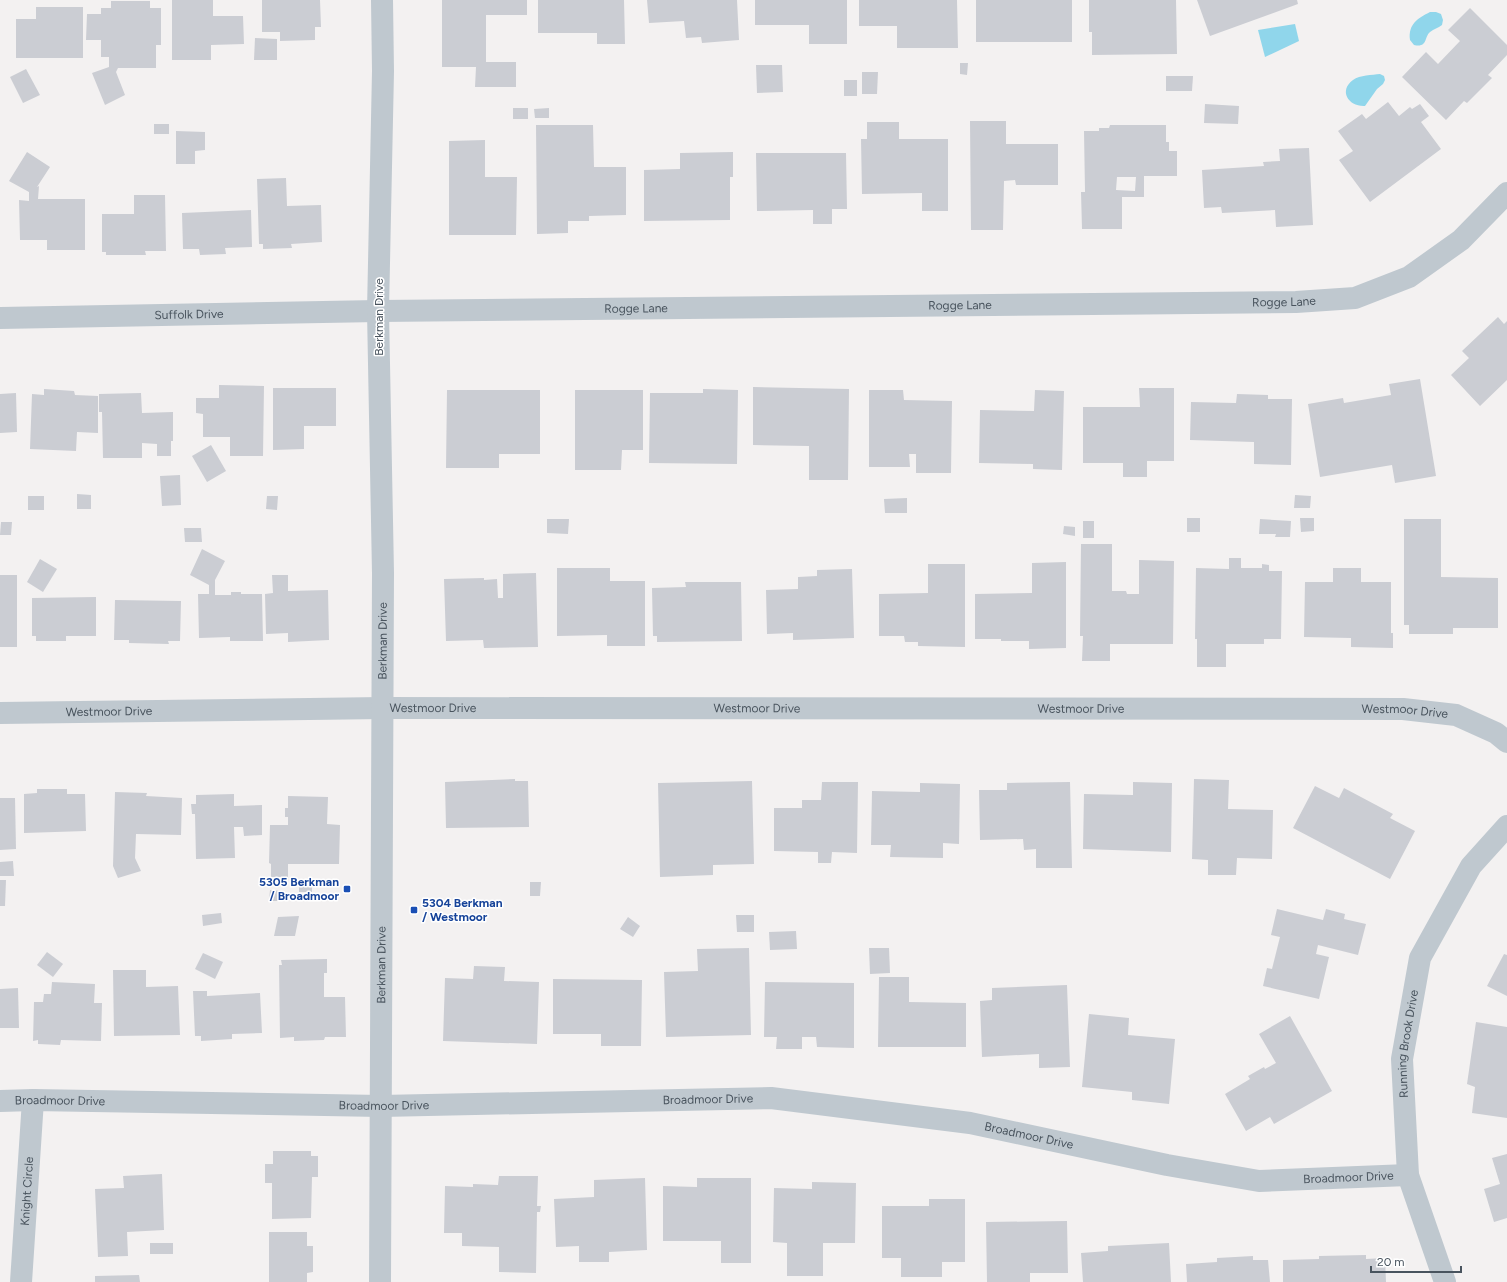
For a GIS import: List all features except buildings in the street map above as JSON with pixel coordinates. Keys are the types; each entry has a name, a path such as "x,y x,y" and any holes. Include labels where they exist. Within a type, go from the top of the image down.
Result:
{"street":[{"name":"Berkman Drive","path":"380,1282 383,573 378,311 383,71 382,0"},
{"name":"Rogge Lane","path":"378,311 1296,302 1355,298 1409,277 1461,240 1507,193"},
{"name":"Suffolk Drive","path":"0,318 378,311"},
{"name":"Westmoor Drive","path":"0,713 383,708 1403,709 1456,715 1496,733 1507,742"},
{"name":"Running Brook Drive","path":"1445,1282 1408,1175 1402,1059 1420,958 1471,866 1507,826"},
{"name":"Broadmoor Drive","path":"0,1101 33,1100 381,1106 771,1098 970,1123 1167,1165 1259,1181 1408,1175"},
{"name":"Knight Circle","path":"21,1282 33,1100"}],"water":[{"path":"1430,12 1441,14 1443,20 1442,25 1428,34 1424,44 1418,46 1414,45 1410,40 1412,26 1418,19"},
{"path":"1295,24 1299,41 1265,57 1258,30"},
{"path":"1380,74 1384,76 1385,80 1365,106 1354,104 1347,98 1346,89 1353,80 1363,76"}],"place":[{"name":"5305 Berkman / Broadmoor","path":"347,889"},
{"name":"5304 Berkman / Westmoor","path":"414,910"}]}
